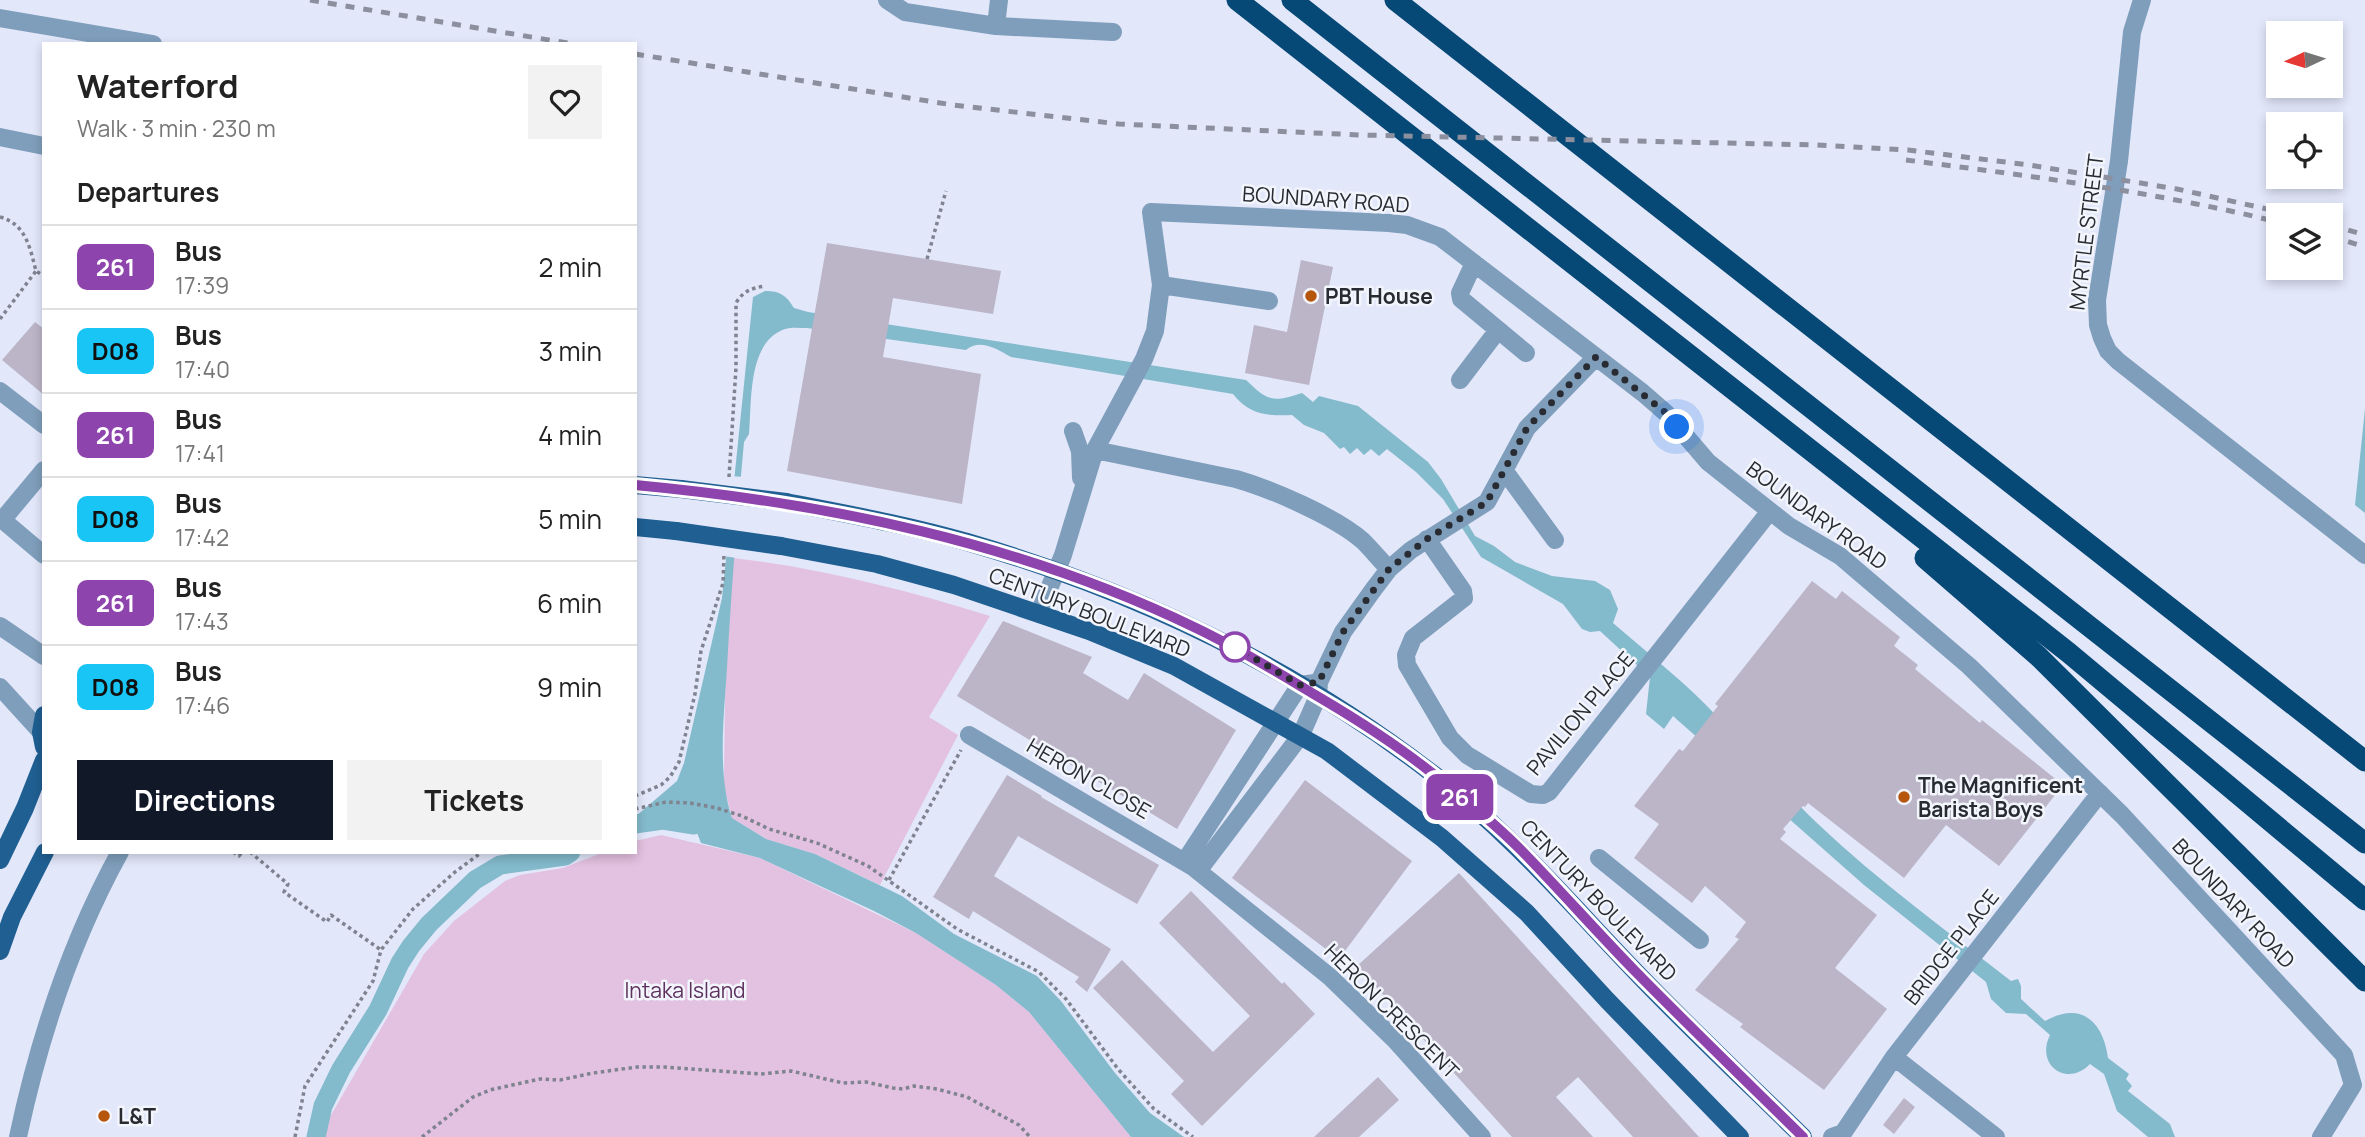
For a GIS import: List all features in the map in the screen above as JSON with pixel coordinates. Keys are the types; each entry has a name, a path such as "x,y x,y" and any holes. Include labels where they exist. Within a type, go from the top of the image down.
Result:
{"highway":[{"path":"1237,0 2069,653 2365,900"},
{"path":"1292,0 2365,843"},
{"path":"1395,0 2365,761"},
{"path":"1455,172 1961,587 2038,656 2365,981"}],"main road":[{"name":"CENTURY BOULEVARD","path":"637,485 786,502 885,521 965,541 1107,589 1193,626 1300,685 1318,689 1435,775 1518,847 1635,971 1802,1137"},
{"name":"CENTURY BOULEVARD","path":"637,527 781,546 877,564 954,585 1039,613 1174,666 1278,722 1327,751 1443,838 1527,913 1740,1137"},
{"path":"0,860 42,765"},
{"path":"0,951 12,917 44,854"}],"street":[{"path":"887,0 905,12 996,26 1113,32"},
{"path":"996,26 999,0"},
{"name":"MYRTLE STREET","path":"2142,0 2132,32 2119,161 2097,300 2098,325 2102,338 2108,351 2118,361 2365,555"},
{"path":"0,18 73,37 130,42"},
{"path":"0,137 42,146"},
{"name":"BOUNDARY ROAD","path":"1161,285 1151,212 1407,225 1440,237 1666,413 1708,463 1801,534 1840,556 1969,666 2100,793 2344,1055 2353,1085 2321,1137"},
{"path":"1474,263 1460,293 1461,299 1526,353"},
{"path":"1039,613 1057,570 1095,450 1144,359 1155,331 1161,285 1269,301"},
{"path":"1460,380 1498,330"},
{"path":"1192,866 1301,735 1343,632 1389,569 1427,539 1487,502 1527,428 1596,357"},
{"path":"0,391 42,423"},
{"path":"1073,431 1080,451 1080,499"},
{"path":"1095,450 1258,485 1346,528 1389,569"},
{"path":"1504,470 1555,540"},
{"path":"37,490 4,519 42,553"},
{"name":"PAVILION PLACE","path":"1427,539 1463,591 1464,598 1413,638 1406,655 1407,665 1450,738 1467,755 1531,794 1543,795 1549,792 1770,512"},
{"path":"0,626 42,655"},
{"path":"1192,866 1266,736 1278,722 1300,685"},
{"path":"0,687 42,730"},
{"name":"HERON CLOSE","path":"969,735 1192,866"},
{"name":"BRIDGE PLACE","path":"1840,1136 1894,1057 2100,793"},
{"path":"18,1137 58,989 94,900 119,854"},
{"path":"1599,858 1700,940"},
{"name":"HERON CRESCENT","path":"1192,866 1330,977 1395,1040 1482,1137"},
{"path":"1894,1057 1996,1137"}],"path":[{"path":"927,259 946,191"},
{"path":"0,217 19,226 36,271 42,275"},
{"path":"0,319 36,271"},
{"path":"889,880 969,735"},
{"path":"637,809 666,802 717,808 769,829 817,843 868,866 957,929 1038,972 1066,999 1118,1069 1154,1109 1193,1137"},
{"path":"252,854 288,884 284,892 327,922 331,915 381,950"},
{"path":"295,1137 305,1086 373,981 381,950 413,909 478,854"},
{"path":"422,1137 473,1097 490,1090 540,1079 560,1080 637,1067 664,1067 761,1074 790,1071 836,1082 866,1082 903,1089 914,1086 937,1089 967,1097 1019,1125 1030,1137"}],"green space":[{"path":"733,558 863,581 990,616 929,717 958,735 880,885 815,854 766,839 732,818 724,786 725,694"},
{"name":"Intaka Island","path":"661,835 760,858 916,933 996,985 1029,1012 1131,1137 325,1137 327,1122 424,954 454,921 505,881 520,875 563,868 599,854 637,854 637,841"}],"water":[{"path":"765,291 775,292 788,300 794,308 808,312 1246,380 1271,398 1302,393 1313,402 1319,396 1358,406 1428,462 1475,536 1515,562 1552,576 1595,581 1610,590 1618,609 1613,623 1705,704 1789,795 1841,845 2011,981 2018,979 2021,999 2045,1021 2069,1013 2088,1018 2101,1034 2108,1058 2129,1074 2126,1079 2132,1086 2128,1091 2170,1124 2175,1137 2148,1137 2117,1111 2104,1074 2090,1064 2072,1074 2056,1070 2047,1056 2046,1046 2050,1035 2026,1014 2006,1013 1991,999 1986,982 1864,885 1673,716 1664,729 1646,714 1650,677 1600,631 1582,629 1563,604 1481,557 1443,499 1416,472 1387,449 1379,456 1371,449 1364,455 1357,448 1350,454 1344,447 1340,449 1324,433 1304,425 1292,415 1260,413 1246,406 1233,394 1011,357 983,345 966,350 807,328 785,329 773,336 764,346 758,359 752,390 749,434 744,442 723,724 724,782 732,818 766,839 815,854 902,896 954,934 1037,976 1061,1001 1115,1073 1150,1113 1184,1137 1131,1137 1029,1012 996,985 916,933 760,858 701,843 694,825 663,820 637,824 637,815 677,781 684,763 722,598 753,297"},
{"path":"2365,409 2365,513 2355,505"}],"pier":[{"path":"730,476 744,477 737,558 723,556"}],"building":[{"path":"827,243 1001,271 993,314 893,298 883,357 981,374 962,504 787,471"},
{"name":"PBT House","path":"1301,260 1333,267 1309,385 1245,373 1254,325 1287,332"},
{"path":"35,322 42,327 42,393 2,360"},
{"path":"1812,581 1836,599 1842,591 1900,637 1894,646 1918,665 1915,669 1980,723 1982,720 2063,785 1999,866 1946,825 1904,878 1808,803 1783,829 1786,832 1780,839 1877,915 1835,968 1887,1009 1824,1090 1740,1027 1743,1024 1695,990 1739,939 1735,937 1746,922 1705,886 1692,903 1634,858 1659,824 1634,806 1679,749 1683,751 1718,706 1715,704"},
{"path":"1003,621 1092,657 1083,673 1128,700 1144,673 1236,730 1177,829 957,696"},
{"path":"1007,775 1159,865 1137,904 1018,836 994,876 1111,949 1087,992 1075,982 1079,977 973,911 969,919 933,897"},
{"path":"1305,780 1412,861 1339,959 1232,878"},
{"path":"1459,873 1699,1137 1633,1137 1578,1077 1556,1097 1593,1137 1512,1137 1357,966"},
{"path":"1191,891 1315,1014 1202,1126 1171,1094 1184,1081 1093,988 1122,960 1213,1052 1250,1016 1159,923"},
{"path":"1378,1077 1399,1100 1359,1137 1314,1137"},
{"path":"1904,1098 1915,1107 1894,1134 1883,1125"}],"waterway":[{"path":"637,824 663,820 694,825"},
{"path":"316,1137 323,1106 341,1069 378,1010 400,963 429,924 475,880 500,865 568,854"}],"railway":[{"path":"310,0 561,42"},
{"path":"637,54 953,105 1119,124 1360,135 1817,145 1908,150 2029,165 2177,189 2266,209"},
{"path":"1906,160 2140,193 2266,219"},
{"path":"2343,229 2365,235"},
{"path":"2343,240 2365,247"}],"bus line":[{"name":"261","path":"637,485 786,502 885,521 965,541 1107,589 1234,647 1352,716 1456,793 1518,847 1635,971 1803,1137"}],"place":[{"name":"PBT House","path":"1311,296"},
{"name":"The Magnificent Barista Boys","path":"1904,797"},
{"name":"L&T","path":"104,1116"}],"route":[{"path":"1235,647 1300,685 1319,682 1343,632 1389,569 1427,539 1487,502 1527,428 1596,357 1643,393 1666,413 1677,427"}]}
